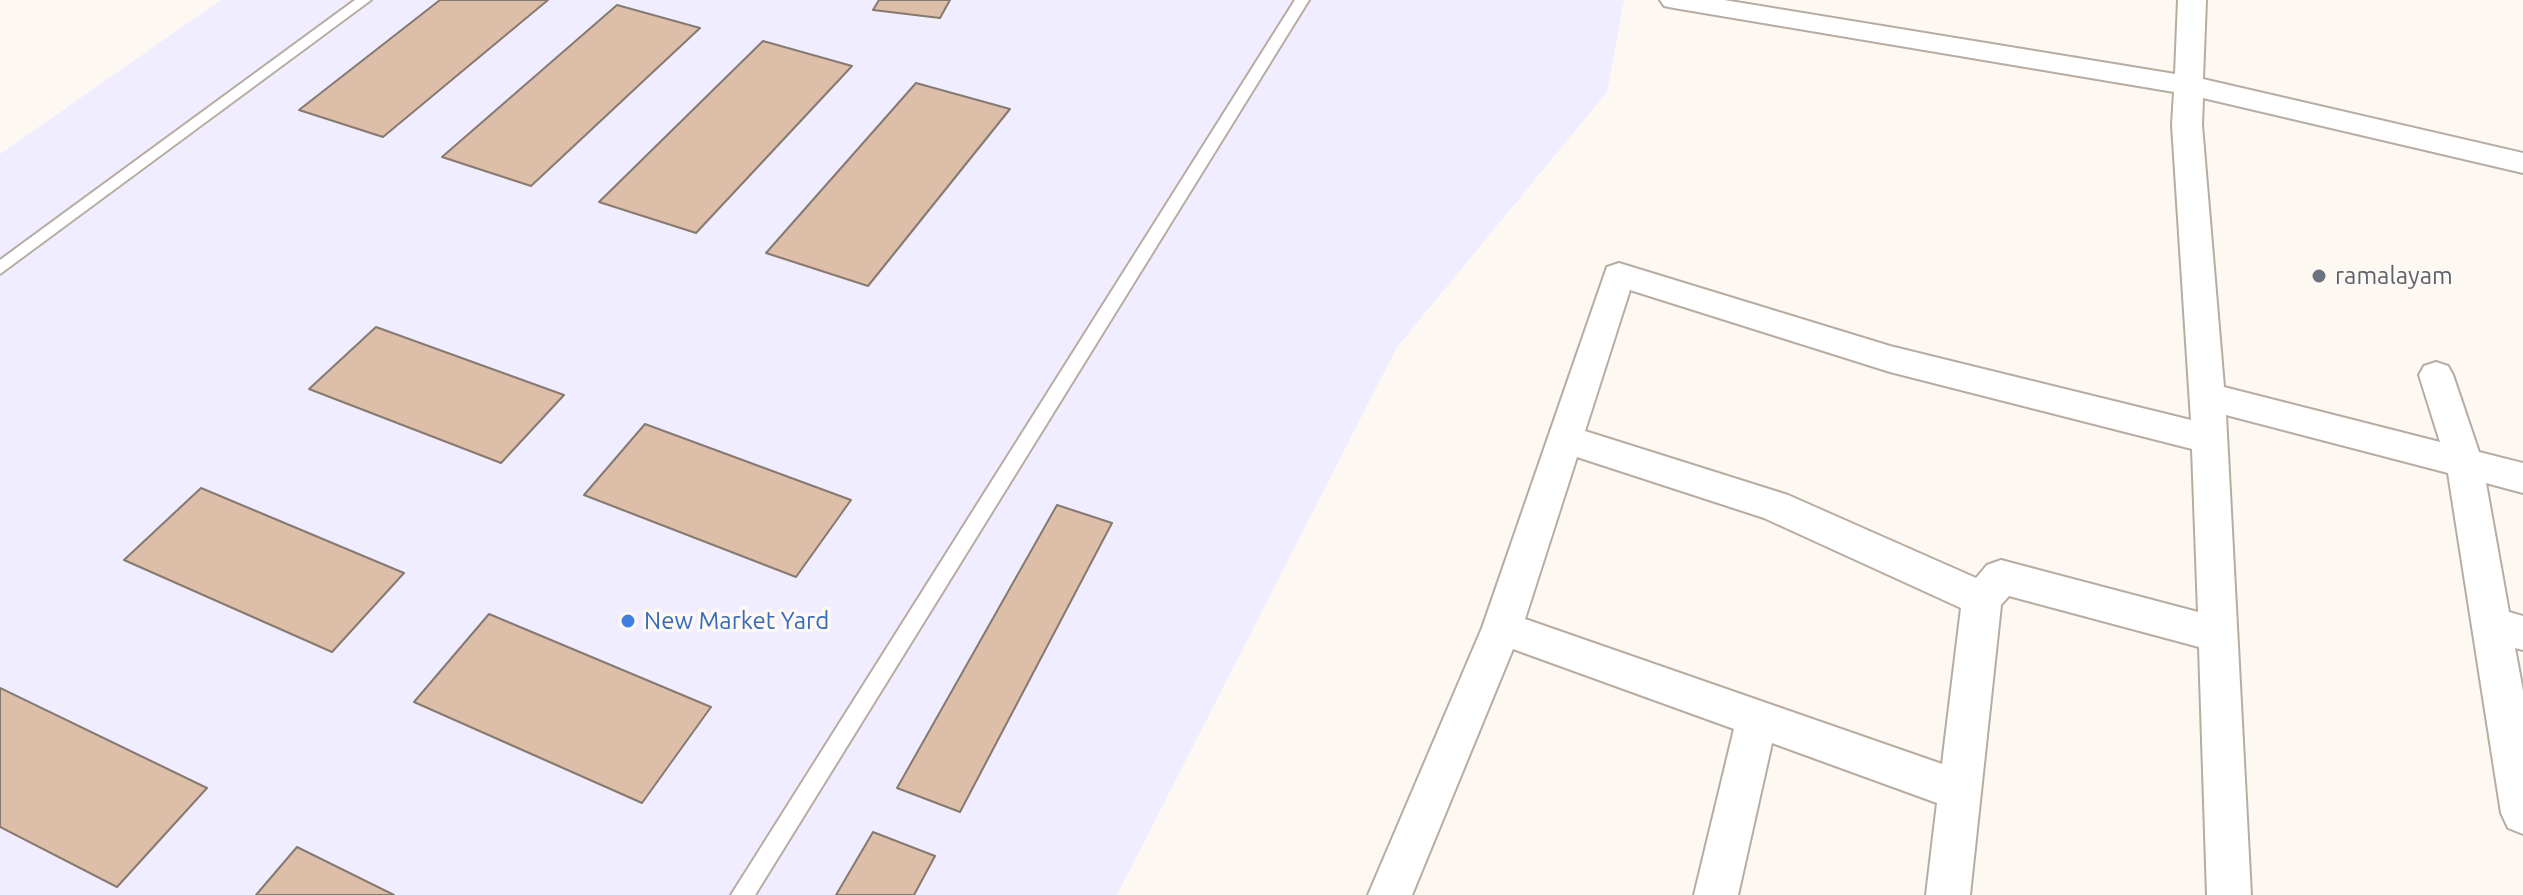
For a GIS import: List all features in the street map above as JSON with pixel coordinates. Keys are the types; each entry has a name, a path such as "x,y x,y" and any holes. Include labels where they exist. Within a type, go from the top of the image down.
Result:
{"street":[{"path":"1674,0 1730,4 2188,85 2523,163"},
{"path":"2192,0 2187,125 2210,439 2229,895"},
{"path":"1390,895 1502,628 1619,275 1890,359 2210,439"},
{"path":"2436,375 2464,462 2507,628 2523,813"},
{"path":"2207,396 2523,478"},
{"path":"1565,439 1775,506 1982,599"},
{"path":"1948,895 1982,599 2001,577 2219,635"},
{"path":"1502,628 1960,791"},
{"path":"1716,895 1757,719"}],"lane":[{"path":"0,268 364,0"},
{"path":"742,895 1302,0"}],"shaded area":[{"name":"New Market Yard","path":"221,0 1624,0 1607,92 1397,347 1117,895 0,895 0,154"}],"building":[{"path":"440,0 548,0 383,137 299,110"},
{"path":"879,0 950,0 940,18 873,10"},
{"path":"617,5 700,28 531,186 442,157"},
{"path":"763,41 852,66 696,233 599,202"},
{"path":"916,83 1010,109 868,286 766,253"},
{"path":"376,327 564,395 501,463 309,389"},
{"path":"645,424 851,500 796,577 584,495"},
{"path":"201,488 404,573 332,652 124,560"},
{"path":"1057,505 1112,523 960,812 897,788"},
{"path":"489,614 711,707 642,803 414,702"},
{"path":"0,688 207,788 117,887 0,827"},
{"path":"873,832 935,856 914,895 836,895"},
{"path":"297,847 394,895 256,895"}],"place":[{"name":"ramalayam","path":"2319,276"},
{"name":"New Market Yard","path":"628,621"}]}
